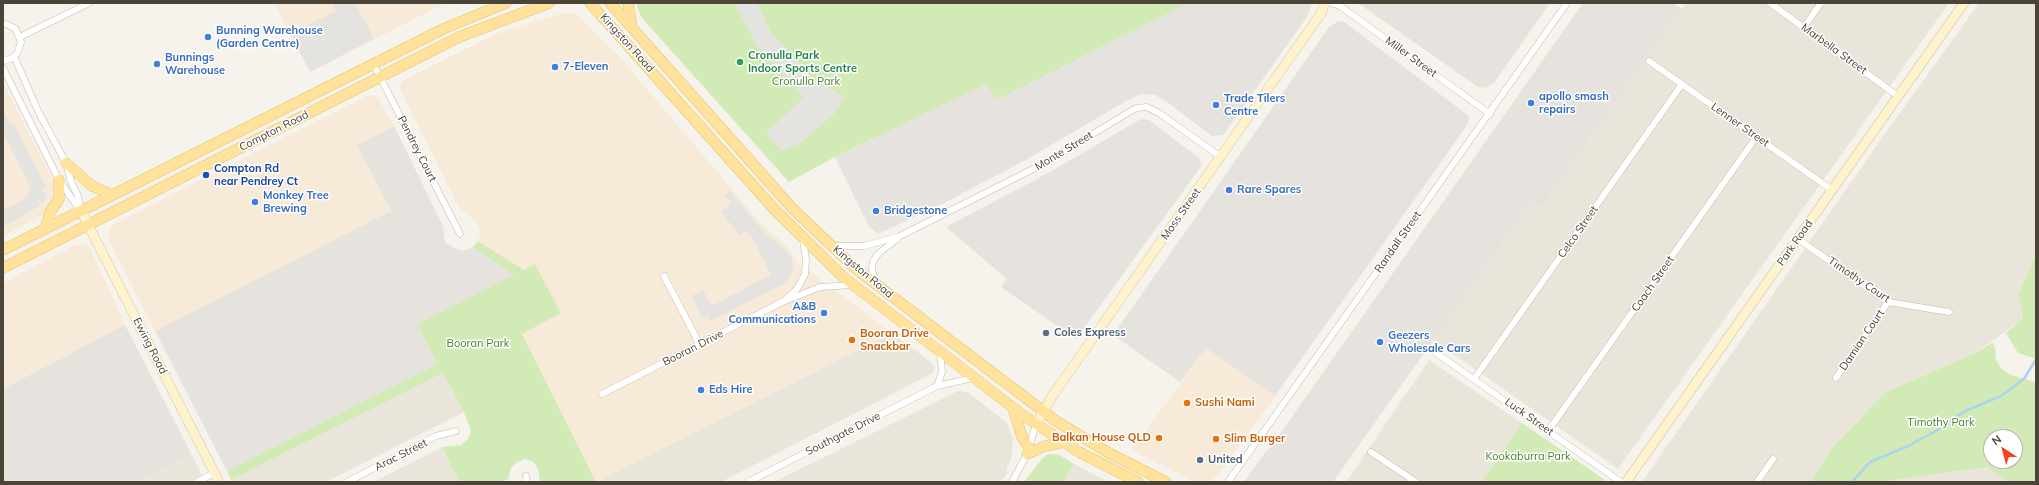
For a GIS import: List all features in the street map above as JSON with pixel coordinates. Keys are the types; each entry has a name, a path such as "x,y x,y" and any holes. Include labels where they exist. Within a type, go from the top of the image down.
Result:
{"main road":[{"name":"Compton Road","path":"3,250 373,63 443,29 505,3"},
{"name":"Compton Road","path":"3,268 474,30 549,3"},
{"name":"Kingston Road","path":"590,3 764,198 803,239 853,285 973,378 1036,424 1064,442 1138,482"},
{"name":"Kingston Road","path":"610,3 788,203 831,246 876,285 1042,412 1085,440 1166,482"},
{"path":"628,3 631,12 632,28"},
{"path":"66,164 92,186 112,195"},
{"path":"45,229 50,212 58,199 59,180"},
{"path":"1013,408 1028,451 1064,442"}],"street":[{"path":"20,37 89,3"},
{"name":"Moss Street","path":"1036,424 1042,412 1322,12 1324,3"},
{"name":"Miller Street","path":"1330,3 1339,5 1490,114"},
{"name":"Randall Street","path":"1229,482 1567,3"},
{"name":"Marbella Street","path":"1770,3 1898,96"},
{"path":"1804,27 1821,3"},
{"name":"Park Road","path":"1626,482 1964,3"},
{"path":"3,23 15,28 20,37 20,48 14,56 3,61"},
{"name":"Ewing Road","path":"14,56 38,111 66,164 71,182 78,196 81,211"},
{"name":"Lenner Street","path":"1649,60 1832,190"},
{"name":"Pendrey Court","path":"373,63 460,234"},
{"name":"Ewing Road","path":"3,68 59,180 81,211 88,224 219,482"},
{"name":"Celco Street","path":"1474,379 1682,84"},
{"name":"Monte Street","path":"831,246 864,246 900,236 1041,165 1136,108 1147,107 1159,113 1221,157"},
{"name":"Coach Street","path":"1548,431 1757,136"},
{"name":"Monte Street","path":"876,285 872,269 873,261 900,236"},
{"name":"Booran Drive","path":"784,301 797,289 805,274 806,260 803,239"},
{"name":"Timothy Court","path":"1798,239 1888,302 1949,312"},
{"path":"664,276 700,345"},
{"name":"Booran Drive","path":"602,394 784,301 820,288 853,285"},
{"name":"Damian Court","path":"1836,378 1888,302"},
{"path":"937,386 942,372 940,352"},
{"name":"Luck Street","path":"1436,353 1621,482"},
{"name":"Southgate Drive","path":"748,482 937,386 973,378"},
{"path":"1012,482 1028,451 1036,424"},
{"name":"Arac Street","path":"347,482 436,436 456,431"},
{"path":"1371,452 1416,482"},
{"path":"1757,482 1773,459"},
{"path":"197,482 214,473"}],"shaded area":[{"path":"274,3 446,3 310,72"},
{"path":"333,3 359,3 356,5 374,39 310,72 290,34 336,11"},
{"path":"734,3 757,3 771,32 813,79 845,97 834,114 802,142 782,151 766,133 804,97 757,46"},
{"path":"1189,3 1312,3 1307,17 1223,135 1212,136 1167,102 1155,95 1140,94 1022,162 946,202 878,234 869,227 835,157 986,84 996,100"},
{"path":"1358,3 1550,3 1494,83 1485,88 1478,87"},
{"path":"1583,3 1673,3 1682,9 1541,208 1531,202 1333,482 1246,482"},
{"path":"1686,3 1949,3 1618,469 1433,340 1531,202 1541,208"},
{"path":"1979,3 2036,3 2036,254 2018,295 2023,313 2022,320 1975,353 1886,392 1831,449 1811,482 1642,482 1877,145"},
{"path":"562,13 576,13 623,61 759,221 790,249 795,260 892,333 596,482 522,334 561,313 535,265 524,270 478,241 481,231 475,219 460,210 399,88 402,81 496,34"},
{"path":"1343,21 1469,116 1468,124 1275,396 1206,348 1180,382 1113,335 1329,27 1337,22"},
{"path":"3,82 55,183 57,194 48,210 43,215 3,236"},
{"path":"371,95 378,98 394,126 357,145 391,211 155,331 109,240 109,230 112,225"},
{"path":"3,111 10,124 8,126 14,124 46,187 40,191 47,194 44,203 37,200 41,205 3,227 3,210 26,198 31,188 3,132"},
{"path":"1141,119 1149,120 1199,158 1202,165 1076,339 1001,287 1007,279 946,227 1050,172"},
{"path":"394,126 443,226 445,242 454,248 464,251 473,247 515,275 417,324 437,364 227,471 155,331 391,211 357,145"},
{"path":"730,191 765,233 787,251 792,259 793,270 788,280 783,284 710,321 708,316 702,318 692,296 703,290 711,306 771,275 753,239 745,231 740,236 721,212 731,203 725,195"},
{"path":"83,244 90,248 125,325 3,389 3,283 76,245"},
{"path":"125,325 192,455 138,482 3,482 3,389"},
{"path":"892,333 932,363 934,367 933,373 721,482 596,482"},
{"path":"1206,348 1275,396 1219,474 1210,482 1196,482 1132,450"},
{"path":"1429,360 1522,423 1481,482 1346,482"},
{"path":"443,373 464,412 326,482 232,482 231,480"},
{"path":"958,391 969,393 1006,422 1010,430 1013,440 1012,456 1006,470 1008,472 1001,482 774,482"},
{"path":"442,447 459,482 373,482"},
{"path":"1267,450 1280,459 1264,480 1266,482 1244,482"},
{"path":"192,455 205,482 138,482"},
{"path":"1074,464 1108,482 1064,482"},
{"path":"1983,468 1983,469 1990,469 2007,482 1891,482 1894,480"}],"green space":[{"name":"Cronulla Park","path":"636,3 1189,3 996,100 986,84 835,157 789,182 641,17"},
{"name":"Booran Park","path":"478,241 524,270 535,264 561,313 522,334 596,482 540,482 538,469 534,462 525,459 517,462 511,468 508,479 501,482 459,482 442,447 461,445 468,439 471,431 464,412 443,373 231,480 227,471 437,364 417,324 514,275 473,247"},
{"path":"2036,254 2036,359 2018,353 2006,333 2022,320 2023,313 2018,295"},
{"name":"Timothy Park","path":"1992,343 1995,346 1996,360 2001,368 2009,374 2036,383 2036,482 2007,482 1990,469 2023,469 2023,429 1983,429 1983,468 1894,480 1891,482 1811,482 1831,449 1886,392 1975,353"},
{"name":"Kookaburra Park","path":"1522,423 1538,434 1608,482 1481,482"},
{"path":"1046,455 1059,455 1074,464 1064,482 1024,482"}],"waterway":[{"path":"1852,482 1870,462 1908,446 1934,432 1965,411 2001,396 2024,379 2036,359"}],"place":[{"name":"Bunning Warehouse (Garden Centre)","path":"208,37"},
{"name":"Cronulla Park Indoor Sports Centre","path":"740,62"},
{"name":"Bunnings Warehouse","path":"157,64"},
{"name":"7-Eleven","path":"555,67"},
{"name":"apollo smash repairs","path":"1531,103"},
{"name":"Trade Tilers Centre","path":"1216,105"},
{"name":"Compton Rd near Pendrey Ct","path":"206,175"},
{"name":"Rare Spares","path":"1229,190"},
{"name":"Monkey Tree Brewing","path":"255,202"},
{"name":"Bridgestone","path":"876,211"},
{"name":"A&B Communications","path":"824,313"},
{"name":"Coles Express","path":"1046,333"},
{"name":"Booran Drive Snackbar","path":"852,340"},
{"name":"Geezers Wholesale Cars","path":"1380,342"},
{"name":"Eds Hire","path":"701,390"},
{"name":"Sushi Nami","path":"1187,403"},
{"name":"Balkan House QLD","path":"1159,438"},
{"name":"Slim Burger","path":"1216,439"},
{"name":"United","path":"1200,460"}]}
